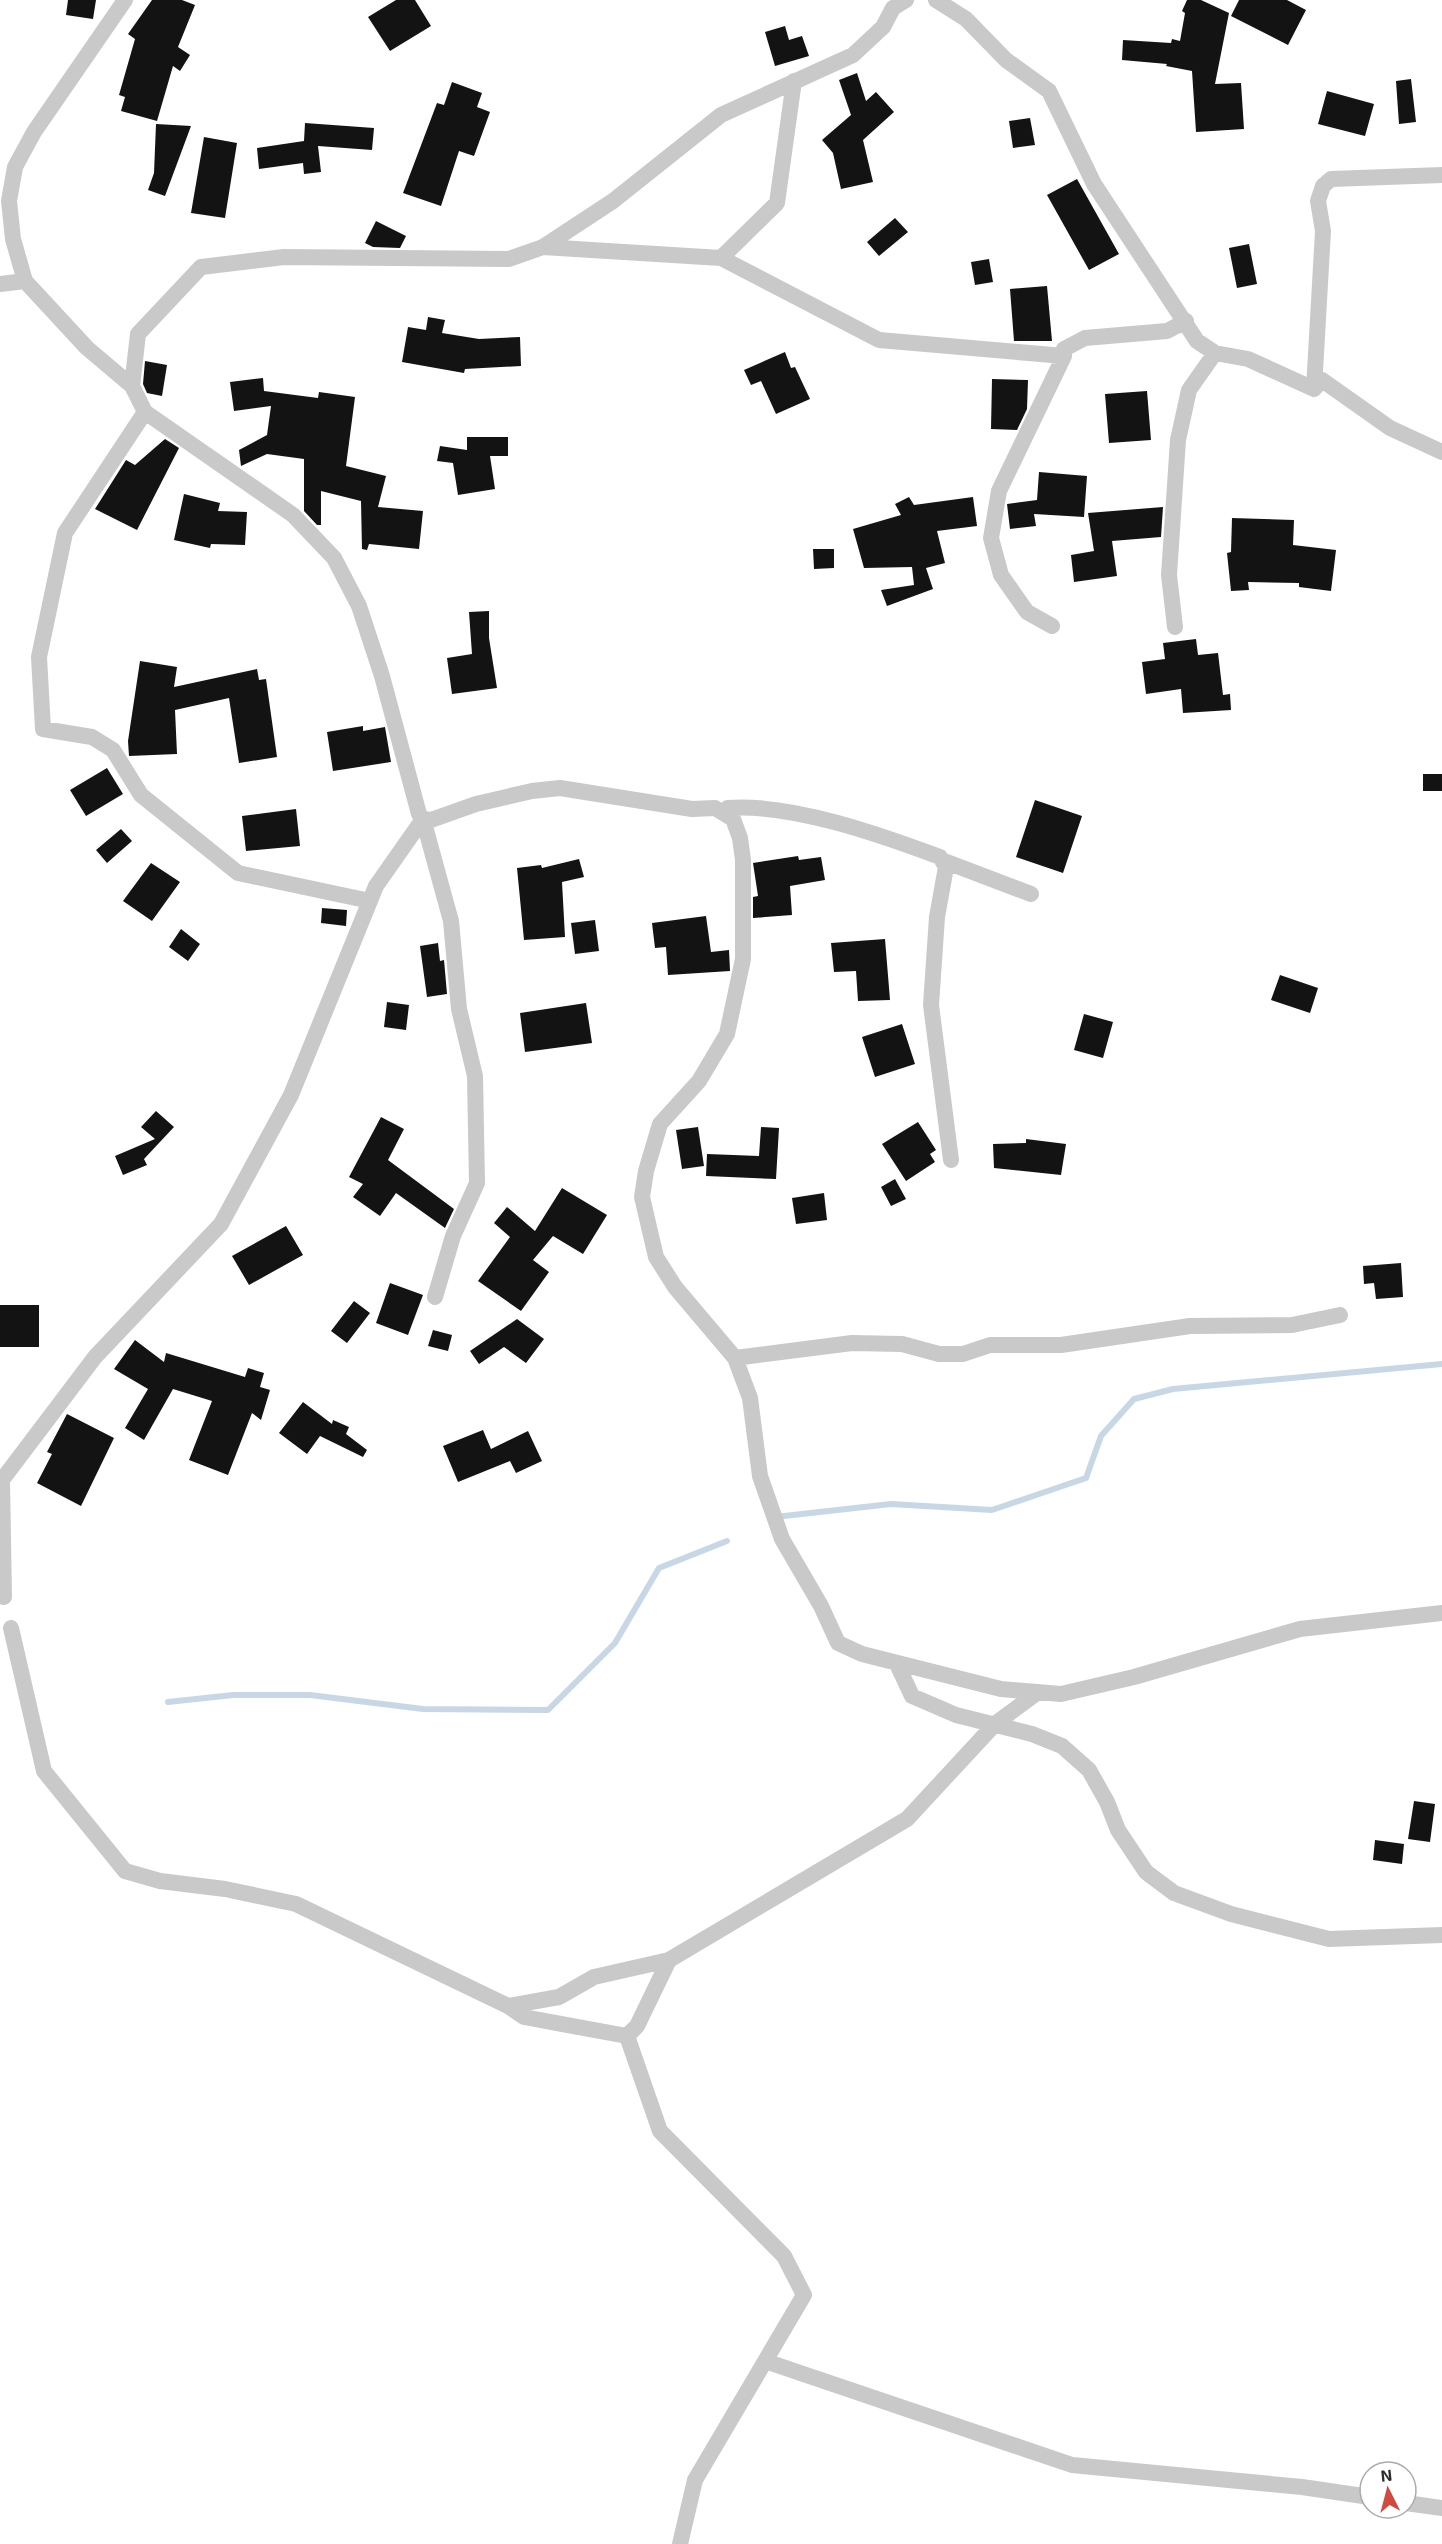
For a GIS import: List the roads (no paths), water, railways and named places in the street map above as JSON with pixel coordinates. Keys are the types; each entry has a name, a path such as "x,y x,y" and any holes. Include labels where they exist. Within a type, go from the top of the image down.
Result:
{"street":[{"path":"125,0 34,132 15,167 9,201 13,239 25,281 87,348 132,386 145,412 292,515 334,558 358,606 382,676 451,921 459,1009 475,1076 477,1183 453,1236 435,1297"},
{"path":"936,0 966,19 1006,60 1049,91 1094,183 1197,341 1215,353 1248,359 1314,389"},
{"path":"132,386 138,334 201,267 284,257 509,259 543,247 613,201 721,116 853,55 883,27 898,2"},
{"path":"721,258 777,202 794,81"},
{"path":"1314,389 1323,231 1318,201 1323,186 1331,179 1442,175"},
{"path":"543,247 721,258 879,340 1064,356"},
{"path":"0,284 25,281"},
{"path":"1052,626 1027,612 1001,575 991,538 999,491 1064,356 1064,349 1085,338 1167,331 1186,321"},
{"path":"1175,627 1169,575 1178,440 1189,390 1215,353"},
{"path":"1314,389 1322,380 1390,429 1442,452"},
{"path":"145,412 65,532 39,657 43,729 92,737 113,750 141,795 238,873 370,901"},
{"path":"423,819 431,820 476,804 532,791 560,788 692,809 715,808 734,819 743,860 743,959 727,1034 699,1081 660,1124 646,1171 642,1197 656,1257 675,1287 735,1358 750,1398 760,1476 782,1539 821,1606 838,1643 862,1654 897,1664 1001,1689 1061,1694 1134,1677 1300,1629 1442,1613"},
{"path":"727,814 728,808 772,808 887,837 1031,894"},
{"path":"0,1595 4,1597 2,1479 95,1357 221,1224 291,1095 376,886 423,819"},
{"path":"944,861 946,867 932,960 931,1005 951,1160"},
{"path":"735,1358 852,1343 902,1344 939,1354 963,1354 990,1345 1061,1345 1190,1326 1292,1325 1340,1315"},
{"path":"11,1628 44,1771 125,1871 160,1881 225,1889 296,1904 508,2006 524,2017 627,2036"},
{"path":"897,1664 912,1696 956,1715 1032,1734 1062,1746 1089,1770 1107,1802 1118,1830 1146,1872 1174,1893 1231,1914 1329,1939 1442,1935"},
{"path":"508,2006 559,1997 594,1977 669,1960 907,1819 995,1724 1038,1692"},
{"path":"627,2036 637,2026 669,1960"},
{"path":"627,2036 660,2131 784,2256 804,2295 695,2480 680,2544"},
{"path":"765,2361 1071,2465 1302,2487 1358,2495"},
{"path":"1418,2505 1442,2508"}],"waterway":[{"path":"775,1517 891,1504 992,1510 1086,1478 1101,1436 1134,1399 1173,1389 1442,1364"},
{"path":"168,1702 233,1695 310,1695 423,1709 548,1710 615,1643 659,1568 727,1541"}]}
